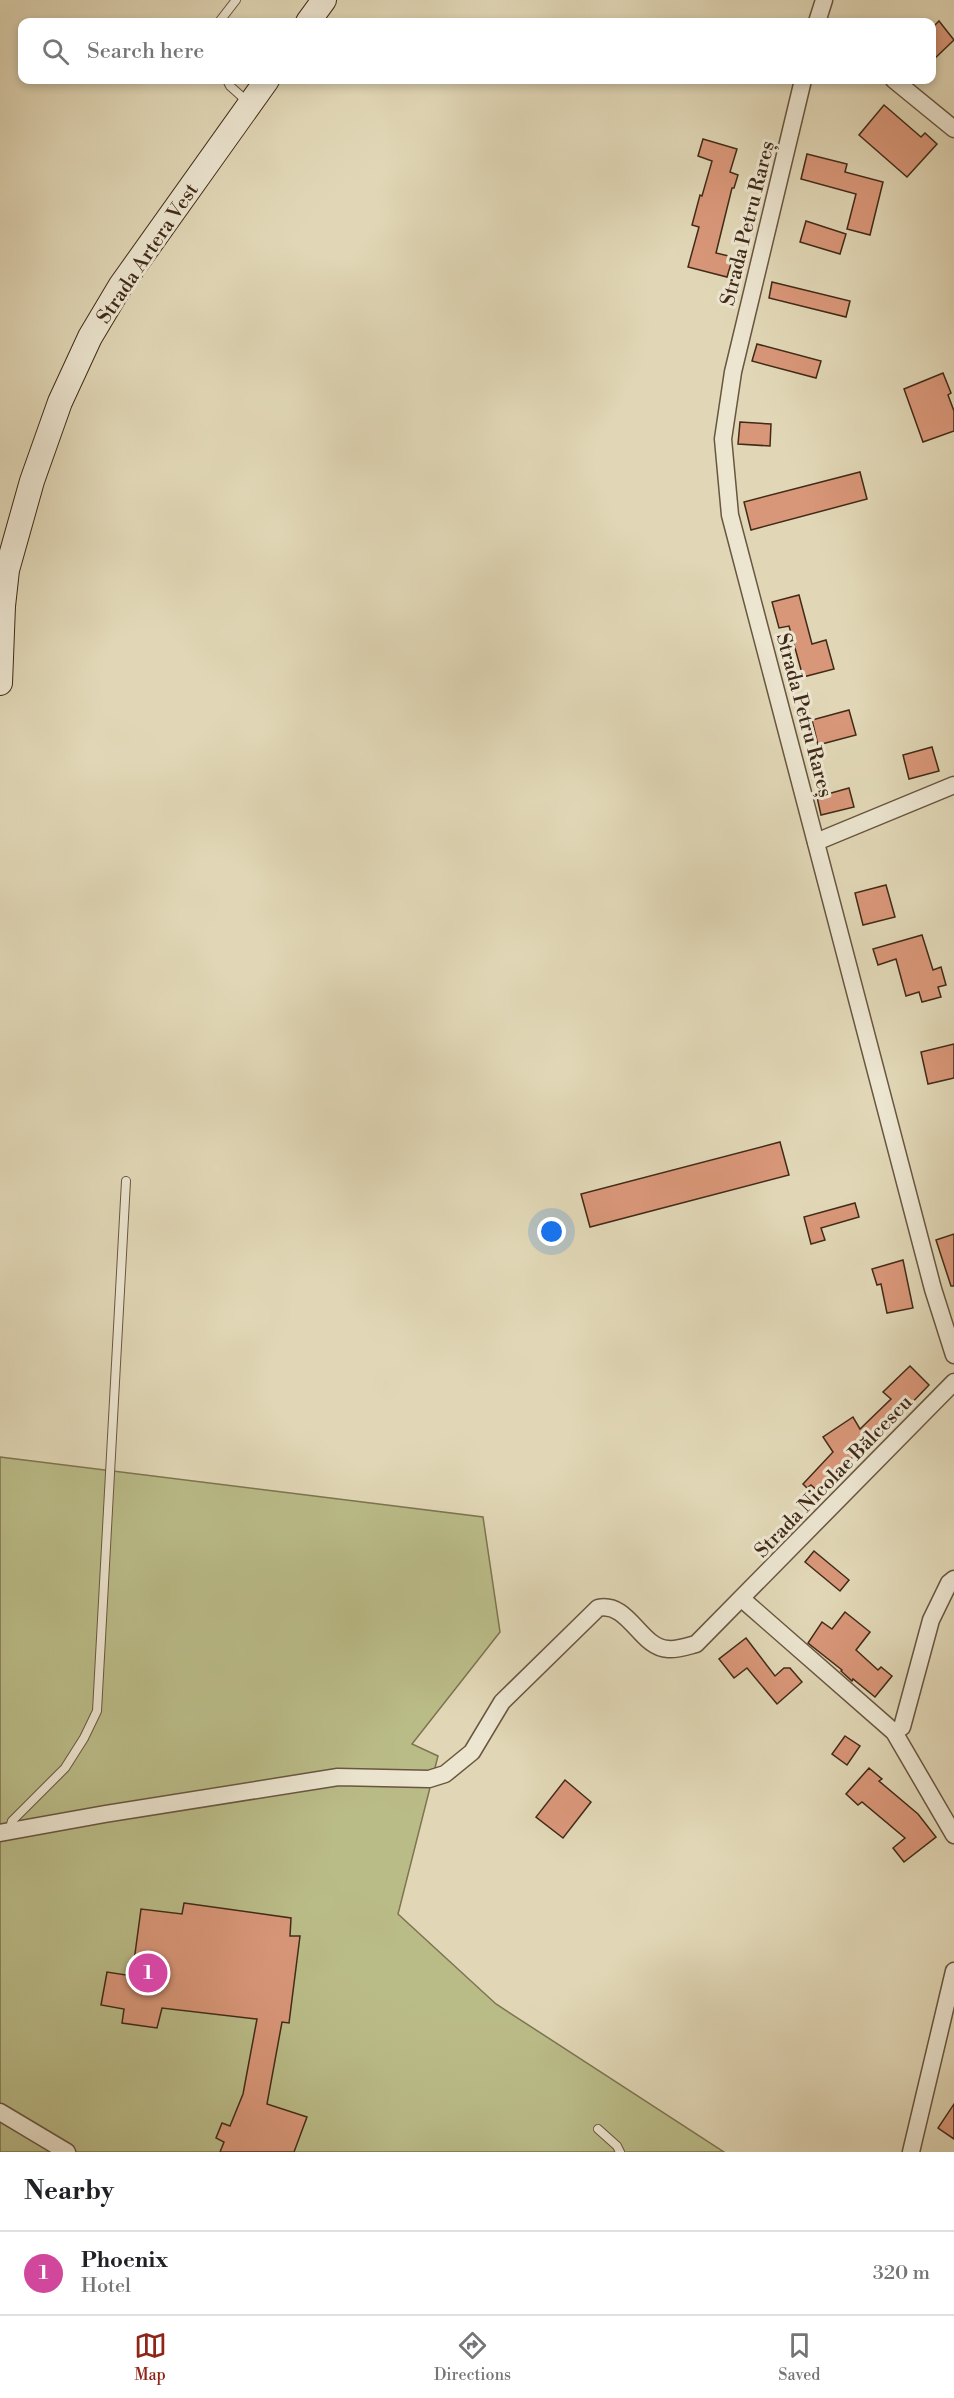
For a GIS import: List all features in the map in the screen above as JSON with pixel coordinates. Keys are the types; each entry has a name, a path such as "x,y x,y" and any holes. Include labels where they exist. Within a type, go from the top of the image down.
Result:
{"main road":[{"path":"311,18 324,0"},
{"name":"Strada Artera Vest","path":"0,683 7,570 32,481 60,402 90,337 121,285 264,84"}],"street":[{"path":"818,18 824,0"},
{"name":"Strada Petru Rareș","path":"802,84 732,372 723,439 730,515 933,1288 954,1355"},
{"path":"899,84 954,129"},
{"path":"816,842 954,785"},
{"name":"Strada Nicolae Bălcescu","path":"5,1832 338,1777 429,1779 445,1774 472,1752 502,1702 598,1608 609,1606 616,1609 649,1640 667,1650 696,1644 954,1383"},
{"path":"894,1732 902,1726 931,1620 949,1583 954,1579"},
{"path":"742,1599 894,1732 954,1835"},
{"path":"911,2152 954,1971"},
{"path":"0,2112 67,2152"}],"lane":[{"path":"222,18 236,0"},
{"path":"229,84 250,104"},
{"path":"5,1832 12,1821 65,1767 84,1738 97,1711 126,1181"},
{"path":"598,2129 617,2146 620,2152"}],"green space":[{"path":"0,1457 483,1517 500,1632 412,1744 438,1756 398,1914 496,2004 724,2152 0,2152"}],"building":[{"path":"939,21 954,40 936,57 936,24"},
{"path":"884,105 921,137 925,133 937,144 907,177 859,135"},
{"path":"703,139 737,149 730,172 738,175 734,188 732,188 716,253 733,257 727,277 688,267 699,227 692,225 712,161 698,156"},
{"path":"807,154 847,164 845,172 883,182 870,235 847,229 856,194 801,179"},
{"path":"806,221 846,234 840,254 800,242"},
{"path":"772,282 850,301 846,317 769,298"},
{"path":"757,344 821,361 816,378 752,361"},
{"path":"943,373 951,393 948,395 954,411 954,431 923,442 904,389"},
{"path":"740,422 771,424 770,446 738,444"},
{"path":"860,472 867,499 751,530 744,502"},
{"path":"799,595 812,644 826,640 834,669 803,677 789,626 779,628 772,602"},
{"path":"849,710 856,735 818,745 812,720"},
{"path":"932,747 939,771 909,779 903,755"},
{"path":"849,788 854,807 821,815 817,797"},
{"path":"886,885 895,917 863,925 855,893"},
{"path":"922,935 933,970 941,967 946,985 938,987 941,997 922,1002 919,992 906,996 896,959 878,965 873,949"},
{"path":"954,1044 954,1078 928,1084 921,1052"},
{"path":"780,1142 789,1175 590,1227 581,1194"},
{"path":"855,1203 859,1217 821,1228 825,1240 811,1244 804,1217"},
{"path":"954,1234 954,1286 951,1286 936,1240"},
{"path":"903,1260 913,1308 887,1313 881,1284 877,1285 872,1269"},
{"path":"910,1366 929,1385 871,1445 834,1470 841,1476 823,1496 811,1485 807,1488 803,1484 833,1452 823,1437 853,1417 860,1429 891,1399 883,1392"},
{"path":"814,1551 849,1580 840,1591 805,1562"},
{"path":"845,1612 870,1632 856,1650 878,1670 881,1667 892,1676 875,1697 853,1679 852,1681 808,1643 822,1622 832,1629"},
{"path":"746,1638 775,1676 784,1668 790,1668 802,1682 777,1704 747,1668 734,1678 719,1659"},
{"path":"845,1736 860,1746 847,1765 832,1754"},
{"path":"869,1768 882,1779 879,1781 918,1814 936,1837 904,1862 893,1848 905,1838 862,1802 858,1805 846,1794"},
{"path":"565,1780 591,1802 563,1838 536,1817"},
{"path":"184,1903 291,1918 290,1936 300,1936 289,2023 282,2022 267,2104 307,2117 294,2152 220,2152 224,2142 216,2138 222,2123 230,2126 243,2094 257,2019 162,2008 157,2028 122,2023 124,2009 101,2005 107,1972 132,1976 141,1909 182,1914"},
{"path":"954,2104 954,2139 938,2128"}],"place":[{"name":"Phoenix","path":"148,1973"}]}
